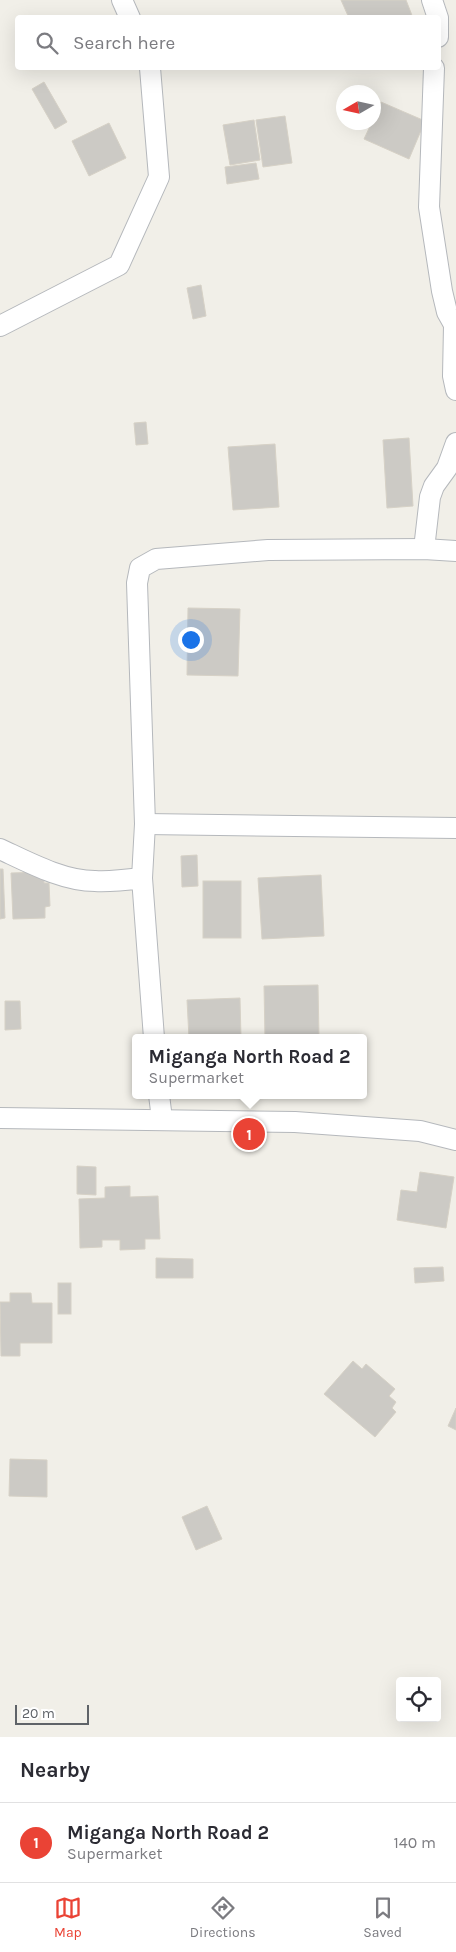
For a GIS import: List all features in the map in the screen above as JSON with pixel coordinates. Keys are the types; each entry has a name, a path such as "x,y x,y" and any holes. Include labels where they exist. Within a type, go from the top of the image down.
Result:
{"street":[{"path":"122,0 129,15"},
{"path":"432,0 437,15"},
{"path":"0,326 119,264 159,177 150,70"},
{"path":"434,70 429,207 442,291 447,312 455,327 453,376 456,390"},
{"path":"424,549 432,492 447,468 456,443"},
{"path":"154,1034 142,878 145,824 137,583 140,568 156,559 268,550 424,549 456,551"},
{"path":"145,824 456,828"},
{"path":"0,850 44,869 76,878 94,881 142,878"},
{"path":"160,1099 162,1119"},
{"path":"0,1118 296,1122 420,1131 456,1140"}],"building":[{"path":"341,0 406,0 412,15 348,15"},
{"path":"44,82 67,122 55,129 32,89"},
{"path":"381,102 425,121 409,159 364,139 368,130 381,130"},
{"path":"285,116 292,163 263,167 256,120"},
{"path":"254,120 260,160 230,165 223,125"},
{"path":"109,123 126,158 89,176 72,141"},
{"path":"256,163 259,179 227,184 225,167"},
{"path":"201,285 206,316 193,319 187,288"},
{"path":"146,422 148,444 136,445 134,423"},
{"path":"409,438 413,506 387,508 383,440"},
{"path":"275,444 279,507 233,510 228,447"},
{"path":"188,608 240,609 238,676 187,675"},
{"path":"197,855 198,886 182,887 181,856"},
{"path":"0,869 3,869 5,918 0,919"},
{"path":"44,872 44,883 49,883 50,906 45,907 45,918 13,919 11,873"},
{"path":"321,875 324,936 262,939 258,878"},
{"path":"203,881 241,881 241,938 203,938"},
{"path":"318,985 319,1034 265,1034 264,986"},
{"path":"240,998 241,1034 189,1034 187,1000"},
{"path":"5,1001 20,1001 21,1029 5,1030"},
{"path":"77,1166 96,1167 96,1195 77,1194"},
{"path":"420,1172 454,1177 446,1228 397,1220 401,1190 417,1192"},
{"path":"130,1186 130,1197 158,1196 160,1239 145,1239 145,1249 120,1250 120,1240 102,1240 102,1247 80,1248 79,1199 105,1198 105,1187"},
{"path":"156,1258 193,1259 193,1278 156,1278"},
{"path":"443,1267 444,1281 415,1283 414,1268"},
{"path":"58,1283 71,1283 71,1314 58,1314"},
{"path":"10,1293 31,1293 32,1303 52,1303 52,1343 20,1343 20,1356 1,1356 0,1302 10,1302"},
{"path":"353,1361 362,1369 366,1364 395,1389 389,1396 396,1402 392,1408 396,1412 375,1437 324,1394"},
{"path":"456,1408 456,1430 448,1426"},
{"path":"10,1459 47,1460 47,1497 9,1496"},
{"path":"207,1506 222,1539 196,1550 182,1517"}],"place":[{"name":"Miganga North Road 2","path":"249,1134"}]}
